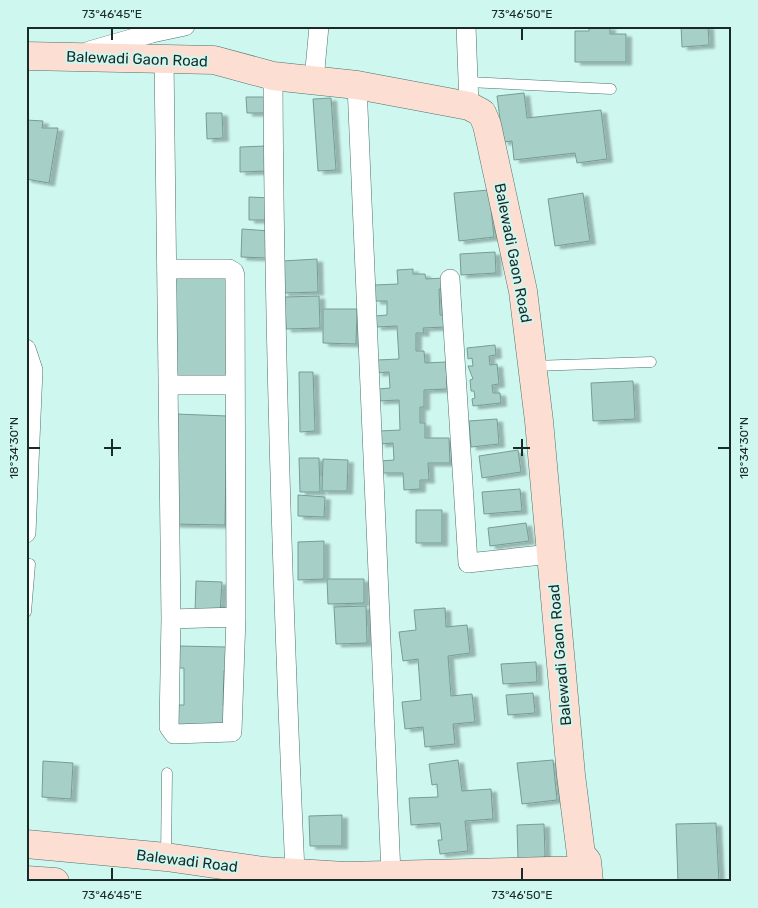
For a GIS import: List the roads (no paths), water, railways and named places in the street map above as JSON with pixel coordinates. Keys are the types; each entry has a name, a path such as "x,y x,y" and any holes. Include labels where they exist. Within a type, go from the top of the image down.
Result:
{"street":[{"path":"69,56 150,29 185,26"},
{"path":"314,80 319,26"},
{"path":"466,26 469,94"},
{"name":"Balewadi Gaon Road","path":"26,56 214,60 273,76 469,94 482,113 487,125 523,291 551,554 571,775 583,872"},
{"path":"164,58 168,269 170,730 174,734 222,732 233,730 236,617 234,272 229,269 168,269"},
{"path":"273,76 274,263 281,567 295,872"},
{"path":"357,85 391,874"},
{"path":"450,279 468,563 551,554"},
{"path":"26,349 33,370 26,533"},
{"path":"168,386 235,386"},
{"path":"171,619 236,617"},
{"name":"Balewadi Road","path":"26,844 174,866 345,876 391,874 494,877 583,872"},
{"path":"26,880 55,882"}],"lane":[{"path":"469,94 611,89"},
{"path":"532,366 651,362"},
{"path":"26,564 30,564 26,612"},
{"path":"167,773 174,866"}]}
